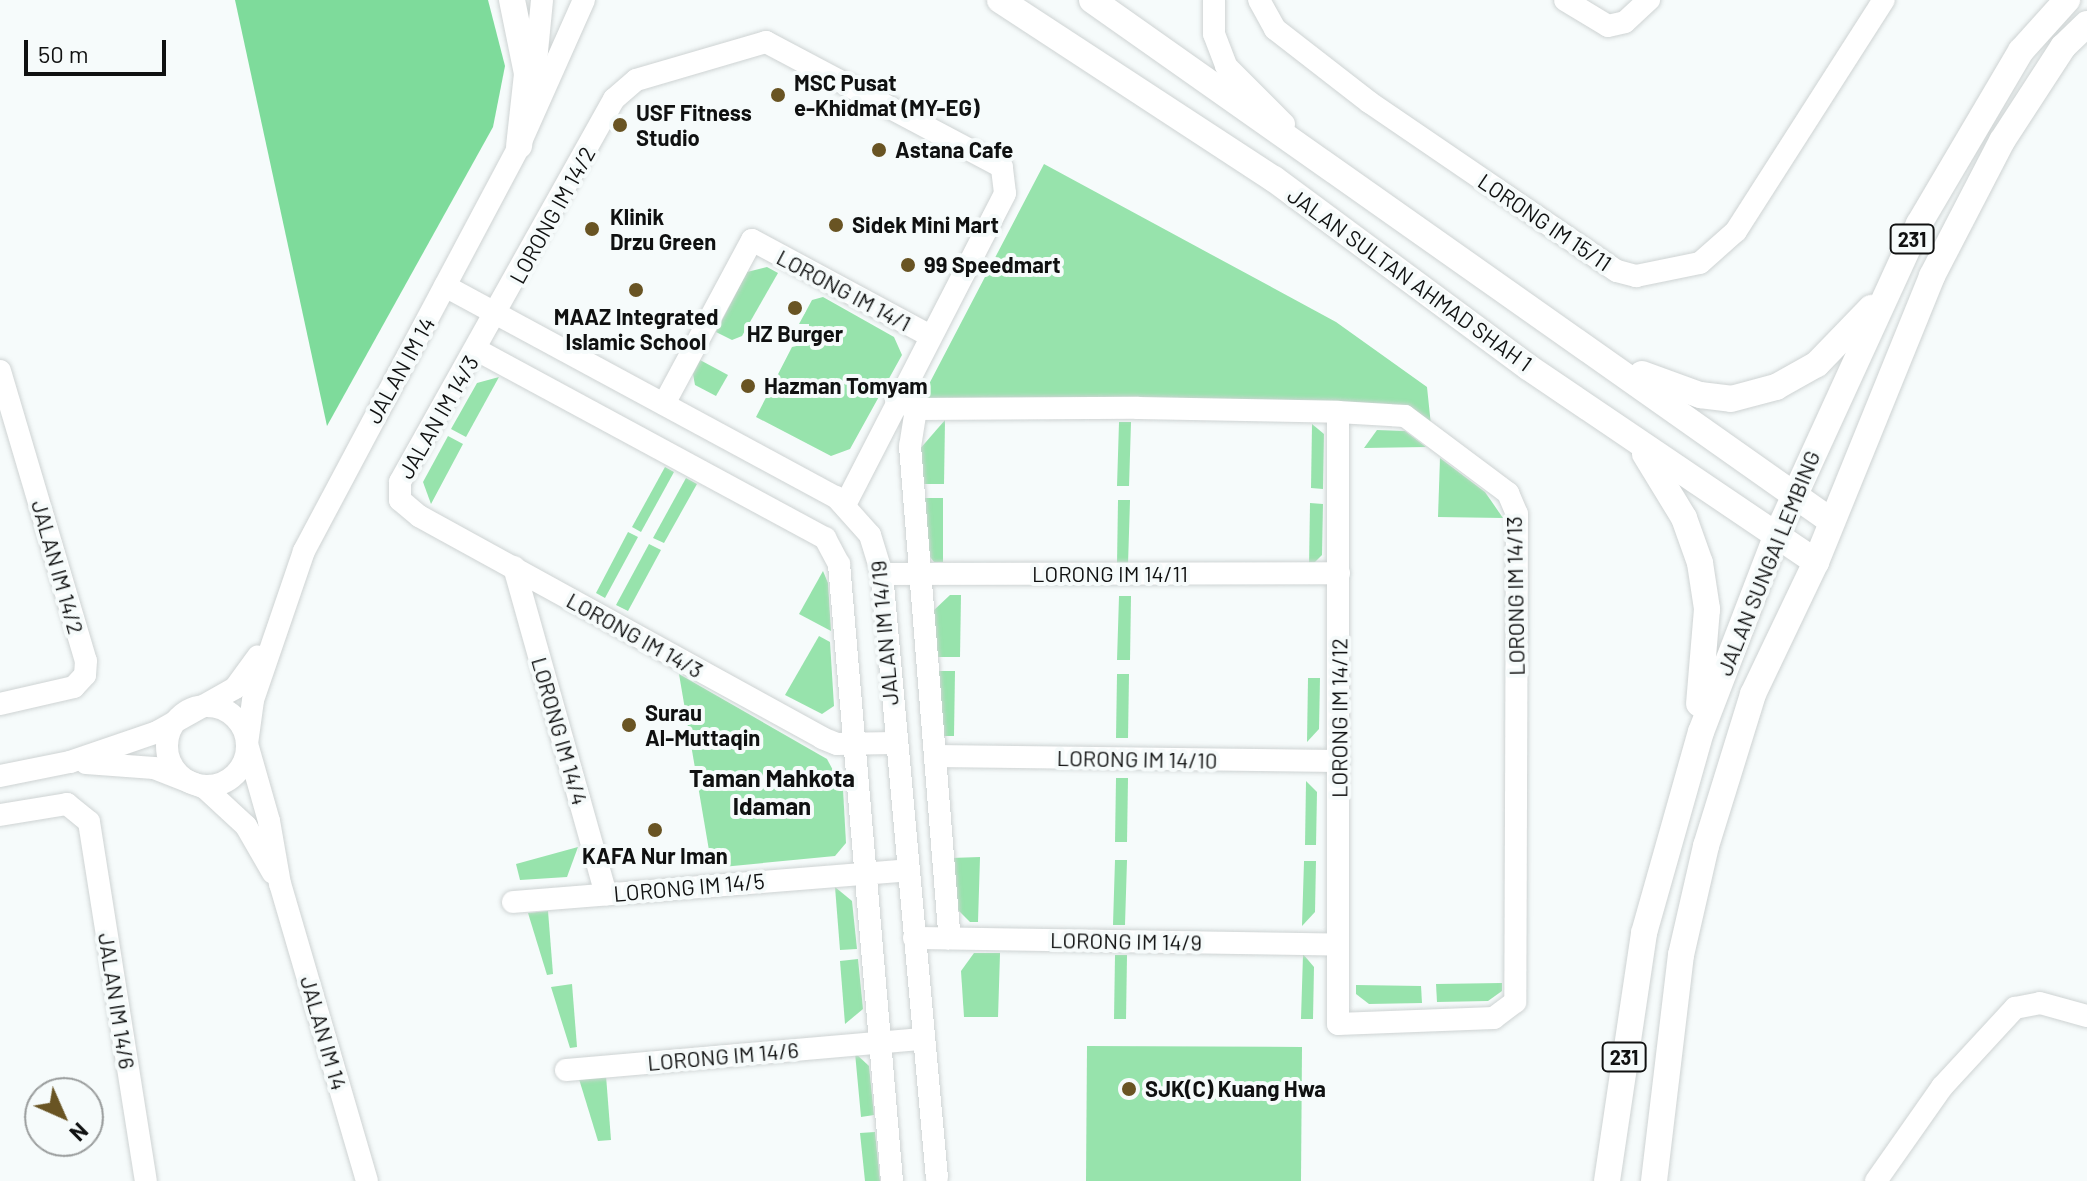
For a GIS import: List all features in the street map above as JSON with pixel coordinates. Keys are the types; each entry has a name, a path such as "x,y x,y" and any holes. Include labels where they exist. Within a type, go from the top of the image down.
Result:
{"main road":[{"path":"512,0 527,74 519,146"},
{"name":"JALAN SULTAN AHMAD SHAH 1","path":"1000,0 1274,179 1633,439 1816,562"},
{"name":"JALAN SULTAN AHMAD SHAH 1","path":"1092,0 1572,335 1792,498 1831,521"},
{"name":"JALAN SUNGAI LEMBING","path":"1607,1181 1644,933 1701,732 1777,534 1885,294 1927,211 2021,51 2067,0"},
{"name":"JALAN SUNGAI LEMBING","path":"1654,1181 1681,955 1706,846 1753,694 1816,562 1932,276 2002,141 2063,47 2087,24"},
{"path":"1572,335 1655,381 1731,399 1776,387 1817,364 1885,294"},
{"path":"1633,439 1677,504 1700,563 1707,609 1701,732"}],"street":[{"name":"JALAN IM 14","path":"532,115 542,0"},
{"name":"JALAN IM 14","path":"247,744 257,683 274,628 338,484 519,146 584,0"},
{"path":"1214,0 1214,34 1226,66 1318,155"},
{"path":"1565,0 1608,26 1625,22 1649,0"},
{"name":"LORONG IM 15/11","path":"1261,8 1369,102 1617,271 1636,276 1700,263 1736,231 1874,4"},
{"name":"LORONG IM 14/2","path":"498,314 614,99 636,80 758,43 774,45 994,160 1007,176 1005,193 930,336"},
{"name":"LORONG IM 14/1","path":"664,404 752,240 930,336"},
{"name":"JALAN IM 14/19","path":"445,286 846,503 870,535 882,574 894,743 937,1180"},
{"name":"JALAN IM 14/3","path":"419,516 400,500 400,482 498,314"},
{"path":"846,503 906,404 930,336"},
{"name":"JALAN IM 14/19","path":"477,350 825,538 839,564 846,597 854,744 892,1181"},
{"name":"JALAN IM 14/2","path":"0,371 86,661 85,675 74,687 0,704"},
{"path":"906,404 950,938"},
{"name":"LORONG IM 14/13","path":"906,404 1405,416 1508,493 1517,514 1515,1002 1494,1018 1338,1024"},
{"name":"LORONG IM 14/12","path":"1338,412 1338,1024"},
{"name":"LORONG IM 14/3","path":"419,516 810,732 837,744 854,744"},
{"name":"LORONG IM 14/4","path":"514,567 606,894"},
{"name":"LORONG IM 14/11","path":"882,574 1339,573"},
{"name":"JALAN IM 14","path":"70,762 149,736 187,711 235,688 274,628"},
{"path":"200,706 226,711 244,731 269,821 280,884 238,816 174,768 167,744 177,720 187,711 200,706"},
{"path":"854,744 894,743"},
{"path":"0,776 70,762 143,766 207,785 231,778 240,768 247,744"},
{"name":"LORONG IM 14/10","path":"936,756 1339,761"},
{"name":"JALAN IM 14/6","path":"0,815 67,804 89,822 146,1181"},
{"name":"LORONG IM 14/5","path":"513,902 907,870"},
{"name":"JALAN IM 14","path":"280,884 367,1181"},
{"name":"LORONG IM 14/9","path":"914,938 1338,945"},
{"path":"1876,1181 1942,1087 2015,1008 2040,1003 2087,1016"},
{"name":"LORONG IM 14/6","path":"566,1070 923,1039"}],"green space":[{"path":"235,0 488,0 505,66 493,127 327,426"},
{"path":"1044,164 1336,322 1427,387 1432,435 1405,416 916,409"},
{"path":"767,267 778,273 742,336 732,340 716,332 747,272"},
{"path":"823,297 894,337 902,355 850,449 831,456 756,417 792,347 801,345 800,335 809,334 809,324 799,324 812,300"},
{"path":"700,360 728,375 716,396 695,385 693,374"},
{"path":"499,377 466,437 451,429 477,383"},
{"path":"945,420 944,484 921,484 919,450"},
{"path":"1119,422 1131,422 1129,486 1117,486"},
{"path":"1312,424 1324,434 1323,489 1311,488"},
{"path":"1377,430 1405,431 1426,447 1364,448"},
{"path":"448,436 463,444 431,504 423,482"},
{"path":"1440,458 1485,492 1503,518 1438,517"},
{"path":"665,467 674,472 641,532 632,527"},
{"path":"686,478 697,484 664,543 653,538"},
{"path":"923,498 943,498 943,562 934,562 927,553"},
{"path":"1118,500 1130,500 1128,565 1117,565"},
{"path":"1310,503 1323,504 1322,555 1309,568"},
{"path":"628,532 638,537 605,598 596,593"},
{"path":"649,544 661,550 628,611 616,605"},
{"path":"823,571 828,583 831,631 799,614"},
{"path":"950,595 961,595 960,657 935,657 932,612"},
{"path":"1119,596 1131,596 1130,660 1117,660"},
{"path":"819,636 830,642 834,706 822,714 785,695"},
{"path":"936,671 955,671 954,736 942,736"},
{"path":"679,674 827,759 843,789 846,843 835,856 712,868"},
{"path":"1117,674 1129,674 1128,738 1116,738"},
{"path":"1308,678 1320,678 1319,729 1307,742"},
{"path":"1116,778 1128,778 1127,842 1115,842"},
{"path":"1306,781 1317,792 1316,845 1305,845"},
{"path":"578,847 567,877 520,880 516,864"},
{"path":"980,857 978,922 970,922 956,908 951,858"},
{"path":"1115,860 1127,860 1125,925 1113,925"},
{"path":"1304,861 1316,861 1315,912 1302,926"},
{"path":"835,887 852,901 857,949 840,950"},
{"path":"548,911 553,974 547,975 528,913"},
{"path":"974,953 1000,953 998,1017 964,1017 961,971"},
{"path":"1303,954 1314,967 1313,1019 1301,1019"},
{"path":"1115,955 1127,955 1126,1019 1114,1019"},
{"path":"858,959 863,1009 845,1024 840,961"},
{"path":"1502,983 1502,991 1488,1001 1437,1002 1436,984"},
{"path":"572,984 577,1047 570,1048 551,987"},
{"path":"1356,985 1421,986 1422,1003 1369,1004 1356,994"},
{"path":"1087,1046 1302,1047 1301,1181 1086,1181"},
{"path":"855,1053 869,1066 874,1115 861,1117"},
{"path":"606,1076 611,1140 598,1141 579,1079"},
{"path":"875,1132 880,1181 865,1181 860,1133"}],"place":[{"name":"MSC Pusat e-Khidmat (MY-EG)","path":"778,95"},
{"name":"USF Fitness Studio","path":"620,125"},
{"name":"Astana Cafe","path":"879,150"},
{"name":"Sidek Mini Mart","path":"836,225"},
{"name":"Klinik Drzu Green","path":"592,229"},
{"name":"99 Speedmart","path":"908,265"},
{"name":"MAAZ Integrated Islamic School","path":"636,290"},
{"name":"HZ Burger","path":"795,308"},
{"name":"Hazman Tomyam","path":"748,386"},
{"name":"Surau Al-Muttaqin","path":"629,725"},
{"name":"KAFA Nur Iman","path":"655,830"},
{"name":"SJK(C) Kuang Hwa","path":"1129,1089"}],"district":[{"name":"Taman Mahkota Idaman","path":"772,792"}]}
